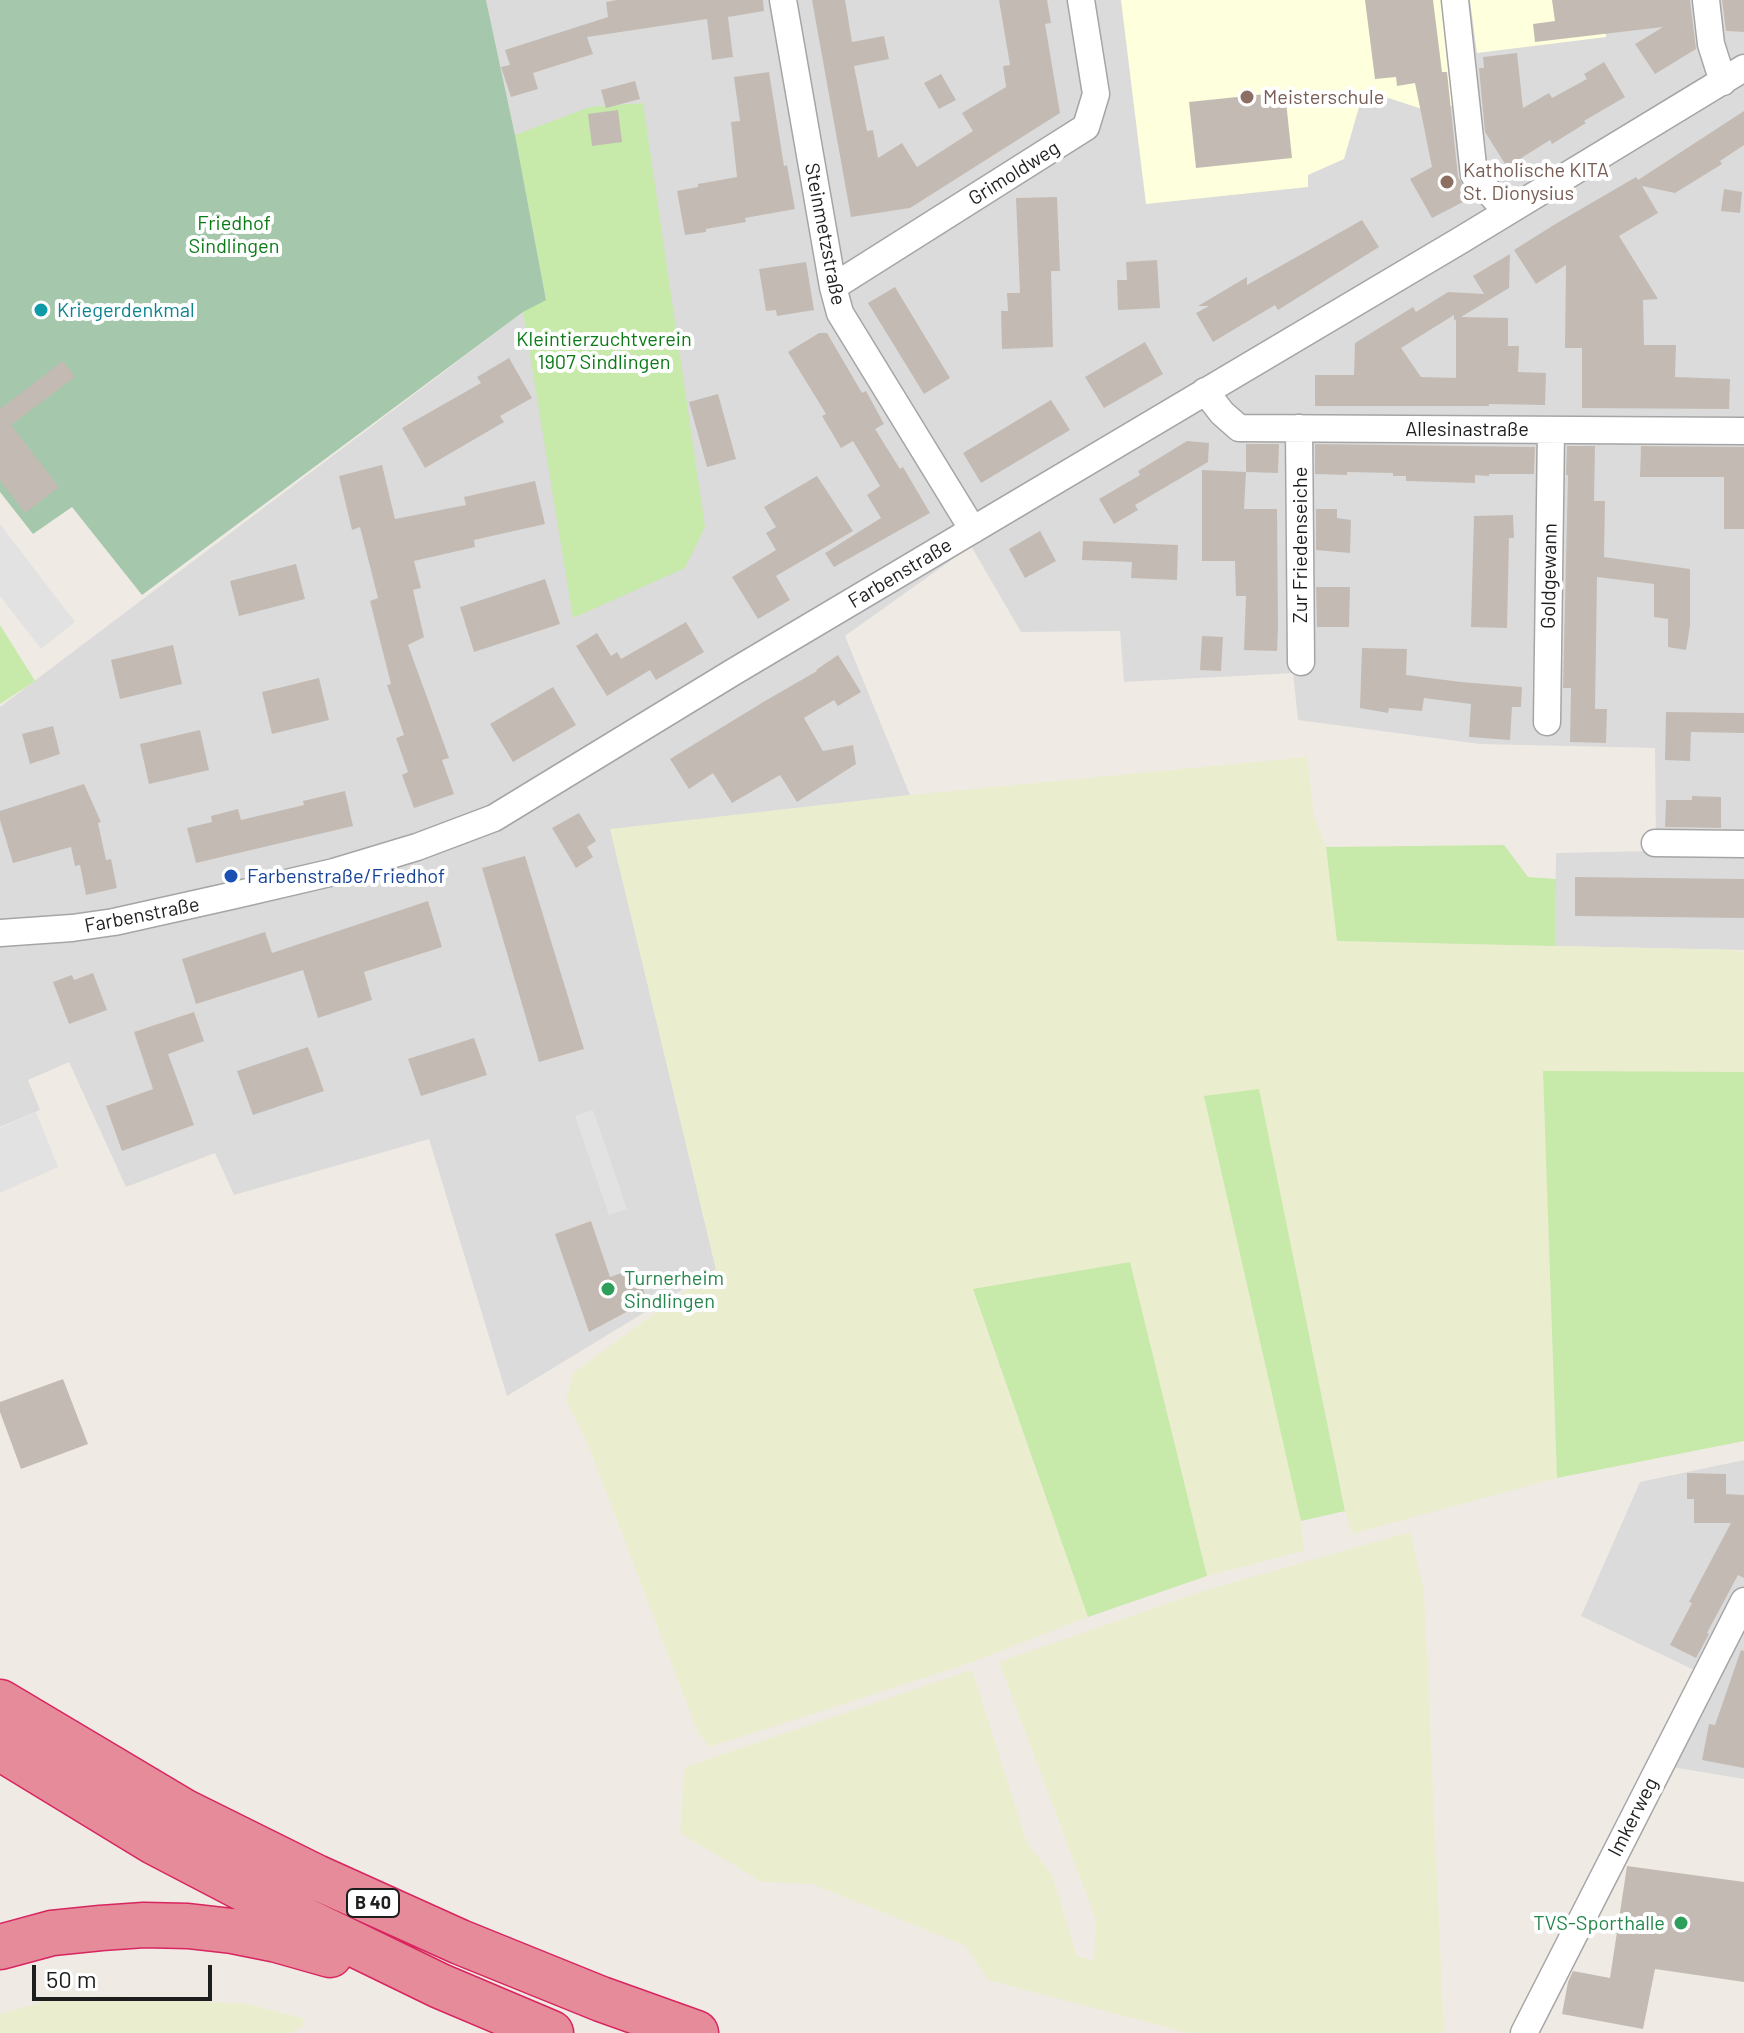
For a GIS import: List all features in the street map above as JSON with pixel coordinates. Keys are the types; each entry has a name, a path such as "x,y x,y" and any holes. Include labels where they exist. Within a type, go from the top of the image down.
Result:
{"highway":[{"path":"0,1671 65,1742"},
{"name":"B 40","path":"0,1702 183,1811 316,1877 474,1948 696,2033"},
{"name":"B 40","path":"0,1748 154,1842 292,1914 440,1986 551,2033"},
{"path":"0,1947 52,1933 144,1925 188,1926 277,1940 440,1986"}],"street":[{"name":"Steinmetzstraße","path":"783,0 840,313 973,530"},
{"name":"Grimoldweg","path":"833,287 1086,127 1096,94 1081,0"},
{"path":"1455,0 1474,175 1507,212"},
{"path":"1706,0 1713,56 1734,75"},
{"name":"Farbenstraße","path":"0,933 72,928 162,913 334,872 417,847 494,818 1734,75"},
{"name":"Allesinastraße","path":"1205,391 1239,428 1744,431"},
{"name":"Zur Friedenseiche","path":"1299,428 1301,662"},
{"name":"Goldgewann","path":"1547,722 1551,430"},
{"path":"1655,843 1744,844"},
{"name":"Imkerweg","path":"1524,2033 1744,1601"}],"shaded area":[{"path":"486,0 1744,0 1744,950 1555,946 1556,853 1656,851 1655,748 1480,744 1298,720 1293,673 1124,682 1120,631 1021,632 971,546 845,636 910,795 611,830 716,1269 507,1396 429,1139 234,1195 215,1153 126,1187 69,1062 28,1080 40,1110 0,1127 0,707 523,312 546,299"},
{"name":"Meisterschule","path":"1121,0 1443,0 1457,105 1422,109 1364,90 1344,159 1308,175 1308,187 1146,204"},
{"path":"1470,0 1601,0 1606,37 1477,53"},
{"path":"0,524 75,622 41,649 0,596"},
{"path":"1307,757 1314,816 1326,847 1337,941 1737,950 1744,954 1744,1072 1543,1072 1557,1478 1352,1534 1259,1090 1304,1551 1207,1576 1130,1262 973,1290 1088,1617 967,1664 710,1747 698,1733 589,1447 566,1400 574,1372 716,1269 610,829 910,795"},
{"path":"593,1110 627,1209 609,1215 575,1116"},
{"path":"36,1112 58,1167 0,1193 0,1128"},
{"path":"1744,1460 1744,1779 1666,1766 1711,1678 1581,1616 1640,1482"},
{"path":"1410,1532 1424,1591 1444,2033 1188,2033 988,1980 966,1946 812,1884 762,1882 680,1833 685,1767 972,1670 1027,1843 1052,1875 1077,1956 1094,1961 1096,1920 999,1662 1203,1591"},
{"path":"115,1996 247,2004 302,2018 305,2025 291,2033 0,2033 0,2014 56,1998"}],"green space":[{"name":"Friedhof Sindlingen","path":"0,0 486,0 546,300 523,312 142,595 72,507 33,534 0,492"},
{"name":"Kleintierzuchtverein 1907 Sindlingen","path":"643,103 705,527 685,568 573,618 523,312 546,299 515,135 590,107"},
{"path":"0,625 35,681 0,704"},
{"path":"1504,845 1528,877 1556,879 1555,946 1337,941 1326,847"},
{"path":"1543,1071 1744,1072 1744,1441 1557,1478"},
{"path":"1259,1089 1345,1511 1301,1521 1204,1096"},
{"path":"1130,1262 1207,1576 1088,1617 973,1289"}],"building":[{"path":"763,0 764,11 728,17 733,57 712,60 707,19 587,37 593,54 533,73 538,89 511,97 501,67 510,65 505,50 608,17 606,2"},
{"path":"812,0 845,0 852,42 884,36 889,59 854,66 867,131 873,130 878,158 902,143 917,167 973,131 962,113 1006,87 1003,66 1010,65 999,0 1047,0 1051,23 1045,24 1060,113 910,208 851,217"},
{"path":"1365,0 1433,0 1442,72 1447,72 1458,177 1467,200 1432,218 1410,179 1432,167 1415,83 1397,86 1396,77 1375,79"},
{"path":"1552,0 1690,0 1696,49 1655,74 1635,44 1663,27 1535,42 1533,24 1555,21"},
{"path":"1722,0 1744,0 1744,32 1726,31"},
{"path":"1517,53 1523,108 1549,93 1552,98 1587,79 1584,74 1604,62 1625,97 1552,144 1550,140 1507,167 1485,132 1479,68 1484,68 1483,57"},
{"path":"769,72 784,166 787,165 795,209 745,218 746,222 685,235 677,191 737,177 731,122 740,121 734,77"},
{"path":"941,74 956,100 939,109 924,83"},
{"path":"635,81 640,99 606,108 601,90"},
{"path":"1285,92 1292,158 1196,168 1189,102"},
{"path":"618,110 622,142 592,146 588,114"},
{"path":"1744,111 1744,145 1720,161 1722,164 1675,193 1642,186 1658,213 1619,236 1658,299 1643,300 1644,345 1676,345 1675,377 1730,379 1729,409 1582,408 1582,348 1565,348 1566,265 1536,284 1514,250 1636,177 1638,180"},
{"path":"1724,189 1742,192 1740,213 1721,211"},
{"path":"1057,197 1060,271 1051,271 1053,347 1002,349 1001,311 1008,311 1007,293 1020,293 1016,198"},
{"path":"1362,220 1379,247 1278,310 1275,305 1213,342 1196,313 1209,306 1198,306 1247,277 1247,285"},
{"path":"1510,254 1509,288 1461,317 1508,318 1508,346 1519,346 1518,372 1546,373 1545,405 1315,406 1315,375 1354,375 1355,343 1413,307 1416,312 1448,292 1484,294 1473,276","holes":["1454,315 1454,321 1456,319 1456,378 1421,377 1401,348"]},
{"path":"1157,260 1160,308 1118,310 1117,280 1127,280 1126,262"},
{"path":"806,262 814,310 777,316 776,310 766,311 759,269"},
{"path":"895,287 950,378 924,394 868,303"},
{"path":"819,333 827,333 862,393 866,391 884,424 875,429 900,469 903,467 930,513 834,567 825,553 881,518 867,495 880,486 853,441 841,448 822,416 826,414 788,352"},
{"path":"1145,342 1163,374 1104,408 1085,377"},
{"path":"509,358 532,398 500,416 504,422 425,468 402,428 481,383 477,377"},
{"path":"63,361 75,377 11,425 59,487 25,513 0,480 0,409"},
{"path":"718,394 736,459 707,467 689,402"},
{"path":"1051,400 1070,430 981,483 963,453"},
{"path":"1187,441 1209,443 1208,462 1135,505 1138,510 1114,524 1099,499 1140,475 1138,471"},
{"path":"1246,444 1279,444 1278,473 1246,472"},
{"path":"1315,444 1535,447 1534,474 1475,475 1475,483 1406,481 1406,476 1393,476 1393,473 1315,474"},
{"path":"1567,446 1595,446 1594,501 1605,501 1604,557 1690,569 1690,626 1686,650 1668,647 1668,619 1654,617 1654,584 1597,577 1595,709 1607,709 1606,743 1570,742 1571,688 1563,688"},
{"path":"1641,446 1744,447 1744,529 1724,529 1724,477 1640,477"},
{"path":"382,465 395,519 466,505 464,497 535,481 545,524 474,540 475,547 414,561 421,588 413,590 424,637 408,645 449,758 442,760 454,794 414,808 402,775 408,772 396,738 404,735 387,685 391,684 370,601 378,598 360,527 352,530 339,476"},
{"path":"1202,470 1246,472 1244,509 1277,509 1277,651 1244,650 1246,596 1236,596 1235,561 1202,561"},
{"path":"817,476 853,531 776,576 790,600 758,619 732,577 776,550 766,533 776,527 764,507"},
{"path":"1316,509 1337,509 1337,518 1351,520 1350,553 1316,550"},
{"path":"1513,515 1514,538 1509,538 1507,628 1471,627 1474,516"},
{"path":"1040,531 1056,561 1025,578 1009,549"},
{"path":"1083,541 1178,545 1177,580 1131,578 1132,562 1082,560"},
{"path":"296,564 305,599 239,616 230,581"},
{"path":"545,579 560,624 474,652 460,607"},
{"path":"1316,587 1350,587 1349,627 1317,627"},
{"path":"686,622 704,652 656,680 650,670 607,696 576,646 597,633 611,656 617,652 621,659"},
{"path":"1202,636 1223,637 1221,671 1200,670"},
{"path":"173,645 182,684 120,699 111,660"},
{"path":"1362,648 1407,649 1406,675 1522,687 1521,707 1512,707 1510,740 1469,737 1471,704 1424,698 1422,711 1389,708 1388,713 1360,708"},
{"path":"838,655 861,692 838,706 834,700 804,718 823,751 853,745 856,764 797,802 780,775 732,803 713,773 689,789 670,759 817,671"},
{"path":"319,678 329,720 272,734 262,692"},
{"path":"553,687 576,725 513,762 490,724"},
{"path":"1666,712 1744,713 1744,733 1691,732 1690,761 1665,760"},
{"path":"53,726 60,754 30,764 22,734"},
{"path":"200,730 209,770 149,784 140,744"},
{"path":"84,784 101,822 98,823 106,860 111,859 117,888 86,895 80,865 75,866 71,847 13,863 0,820 0,811"},
{"path":"345,791 353,826 196,863 187,828 212,822 211,816 238,809 241,820 304,805 303,801"},
{"path":"1692,796 1721,797 1721,828 1665,827 1666,800 1692,800"},
{"path":"579,813 596,841 587,847 593,857 576,868 552,828"},
{"path":"525,856 584,1049 539,1062 482,868"},
{"path":"1575,877 1744,879 1744,918 1575,916"},
{"path":"428,901 442,947 364,972 372,1000 318,1018 303,970 196,1004 182,959 265,932 272,953"},
{"path":"93,973 107,1010 69,1024 53,982 72,975 74,980"},
{"path":"194,1012 204,1041 168,1054 194,1125 122,1151 106,1106 153,1089 134,1032"},
{"path":"474,1038 487,1075 421,1096 408,1059"},
{"path":"308,1047 324,1091 253,1115 237,1071"},
{"name":"Turnerheim Sindlingen","path":"591,1221 610,1277 636,1268 647,1301 589,1332 555,1234"},
{"path":"63,1379 88,1444 21,1469 0,1412 0,1402"},
{"path":"1687,1473 1726,1474 1726,1494 1744,1495 1744,1578 1738,1575 1696,1658 1670,1645 1731,1523 1694,1523 1694,1499 1687,1499"},
{"path":"1741,1650 1744,1651 1744,1768 1702,1760 1709,1724 1715,1725"},
{"name":"TVS-Sporthalle","path":"1627,1866 1744,1882 1744,1982 1655,1969 1643,2029 1562,2014 1573,1971 1610,1978"}],"place":[{"name":"Meisterschule","path":"1247,97"},
{"name":"Katholische KITA St. Dionysius","path":"1447,182"},
{"name":"Kriegerdenkmal","path":"41,310"},
{"name":"Farbenstraße/Friedhof","path":"231,876"},
{"name":"Turnerheim Sindlingen","path":"608,1289"},
{"name":"TVS-Sporthalle","path":"1681,1923"}]}
